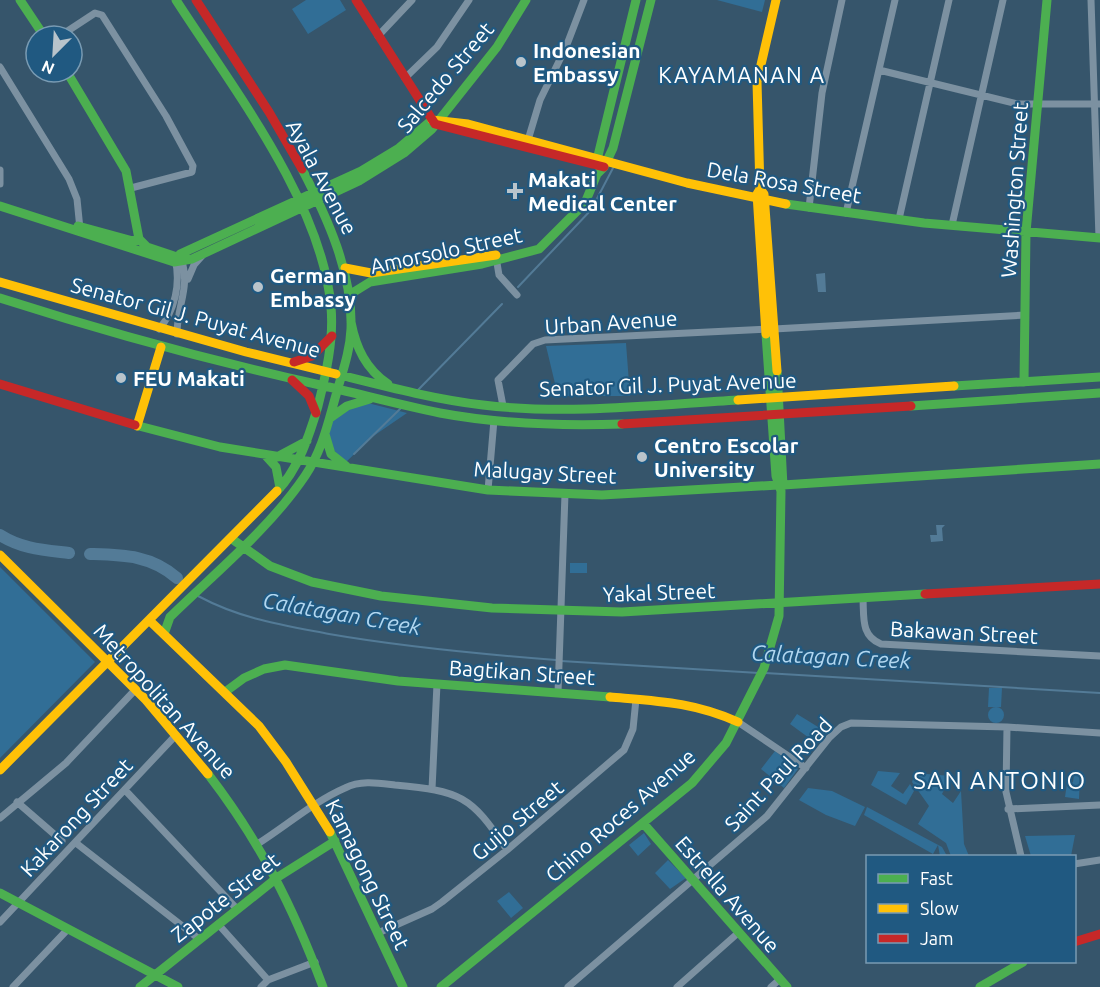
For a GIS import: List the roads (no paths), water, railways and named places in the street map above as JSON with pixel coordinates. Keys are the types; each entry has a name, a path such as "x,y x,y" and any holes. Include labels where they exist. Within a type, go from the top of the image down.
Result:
{"street":[{"path":"20,0 36,24"},
{"name":"Ayala Avenue","path":"0,770 232,539 280,488 298,461 307,441 323,387 332,336 327,280 300,204 262,135 176,0"},
{"name":"Ayala Avenue","path":"170,617 300,483 313,463 338,390 351,322 350,295 345,268 316,197 277,128 196,0"},
{"path":"357,0 405,78 435,121"},
{"path":"378,36 411,0"},
{"path":"405,78 437,47 469,0"},
{"name":"Salcedo Street","path":"300,204 381,168 404,153 435,121 498,47 526,0"},
{"path":"528,140 540,100 566,47 584,0"},
{"name":"Amorsolo Street","path":"600,165 636,0"},
{"name":"Amorsolo Street","path":"350,295 370,282 482,264 549,240 585,203 600,165 619,129 651,0"},
{"name":"Chino Roces Avenue","path":"441,987 701,773 726,743 764,668 777,624 783,550 771,329 760,189 757,82 776,0"},
{"path":"809,208 822,93 842,0"},
{"path":"846,213 895,0"},
{"path":"899,219 949,0"},
{"path":"952,225 1003,0"},
{"name":"Washington Street","path":"1024,382 1026,232 1047,0"},
{"path":"1091,0 1097,104 1100,238"},
{"path":"78,24 95,13 102,15 166,116 193,170 131,188"},
{"path":"0,67 69,179 77,199 80,229"},
{"path":"879,70 981,96 1037,105 1097,104"},
{"path":"75,84 111,142 126,171 139,238 147,247 178,259 300,204"},
{"name":"Dela Rosa Street","path":"435,121 528,140 600,165"},
{"name":"Dela Rosa Street","path":"435,121 600,165 622,167 761,200 846,213 952,225 1100,238"},
{"path":"0,170 0,184"},
{"path":"0,201 80,229 132,241 139,238"},
{"path":"0,206 178,259 206,253 300,204"},
{"path":"177,334 176,319 187,281 194,265 206,253"},
{"path":"496,258 499,275"},
{"name":"Amorsolo Street","path":"345,268 371,273 496,258"},
{"path":"178,259 187,281"},
{"path":"159,329 168,316 179,282 178,259"},
{"path":"482,264 491,267 517,295"},
{"name":"Senator Gil J. Puyat Avenue","path":"0,282 177,334 396,389 450,401 503,406 588,409 1100,377"},
{"name":"Senator Gil J. Puyat Avenue","path":"0,298 161,347 371,399 442,413 494,420 591,425 1100,393"},
{"name":"Urban Avenue","path":"503,406 498,380 533,344 545,340 1025,315"},
{"path":"351,322 353,335 364,361 384,382 396,389"},
{"path":"294,362 312,356 332,336"},
{"path":"137,426 161,347"},
{"path":"289,378 309,396 316,413"},
{"name":"Malugay Street","path":"0,384 137,426 271,457 488,490 565,494 780,487 1100,464"},
{"path":"330,418 347,406 371,399"},
{"path":"488,490 494,420"},
{"path":"325,432 331,454 352,470"},
{"path":"280,488 276,467 271,457 307,441"},
{"path":"558,693 565,494"},
{"name":"Yakal Street","path":"232,539 284,572 356,593 492,609 622,612 1100,584"},
{"name":"Metropolitan Avenue","path":"0,555 135,690 217,783 259,843 278,877 315,962 323,987"},
{"name":"Bakawan Street","path":"863,598 866,632 870,640 881,644 1100,656"},
{"path":"150,621 170,617"},
{"path":"164,634 165,625 170,617"},
{"name":"Kamagong Street","path":"150,621 266,734 335,841 403,987"},
{"name":"Bagtikan Street","path":"225,692 244,678 275,665 437,684 698,705 738,722 806,768"},
{"path":"432,789 437,684"},
{"path":"0,818 66,763 135,690"},
{"name":"Guijo Street","path":"378,933 432,909 507,850 624,750 633,729 636,699"},
{"name":"Saint Paul Road","path":"568,987 766,816 829,738 841,727 851,723 1007,727 1100,733"},
{"path":"1007,727 1005,772 1008,809 1021,855"},
{"name":"Kakarong Street","path":"0,922 177,735"},
{"path":"259,843 346,787 365,782 432,789 457,795 478,809 507,850"},
{"path":"125,790 237,909"},
{"path":"17,802 62,841"},
{"path":"1008,809 1100,805"},
{"name":"Estrella Avenue","path":"643,823 787,987"},
{"name":"Zapote Street","path":"140,987 278,877 335,841"},
{"path":"76,843 200,939"},
{"path":"1076,864 1100,860"},
{"path":"0,893 178,987"},
{"path":"218,924 268,981"},
{"path":"13,987 68,929"},
{"path":"677,987 738,933"},
{"path":"1076,941 1100,934"},
{"path":"261,987 268,981 315,962"},
{"path":"980,987 1021,963"},
{"path":"771,987 780,979"}],"waterway":[{"path":"518,287 591,210 613,168"},
{"path":"417,391 502,304"},
{"path":"354,454 401,408"},
{"name":"Calatagan Creek","path":"0,535 25,546 69,553"},
{"name":"Calatagan Creek","path":"90,554 125,556 147,561 167,570 177,578"},
{"name":"Calatagan Creek","path":"198,596 246,616 329,634 442,650 556,660"},
{"name":"Calatagan Creek","path":"561,661 759,673"},
{"name":"Calatagan Creek","path":"765,673 1100,693"}],"place":[{"name":"Indonesian Embassy","path":"521,62"},
{"name":"Makati Medical Center","path":"515,191"},
{"name":"German Embassy","path":"258,287"},
{"name":"FEU Makati","path":"121,378"},
{"name":"Centro Escolar University","path":"642,457"}],"district":[{"name":"KAYAMANAN A","path":"742,74"},
{"name":"SAN ANTONIO","path":"1000,780"}]}
